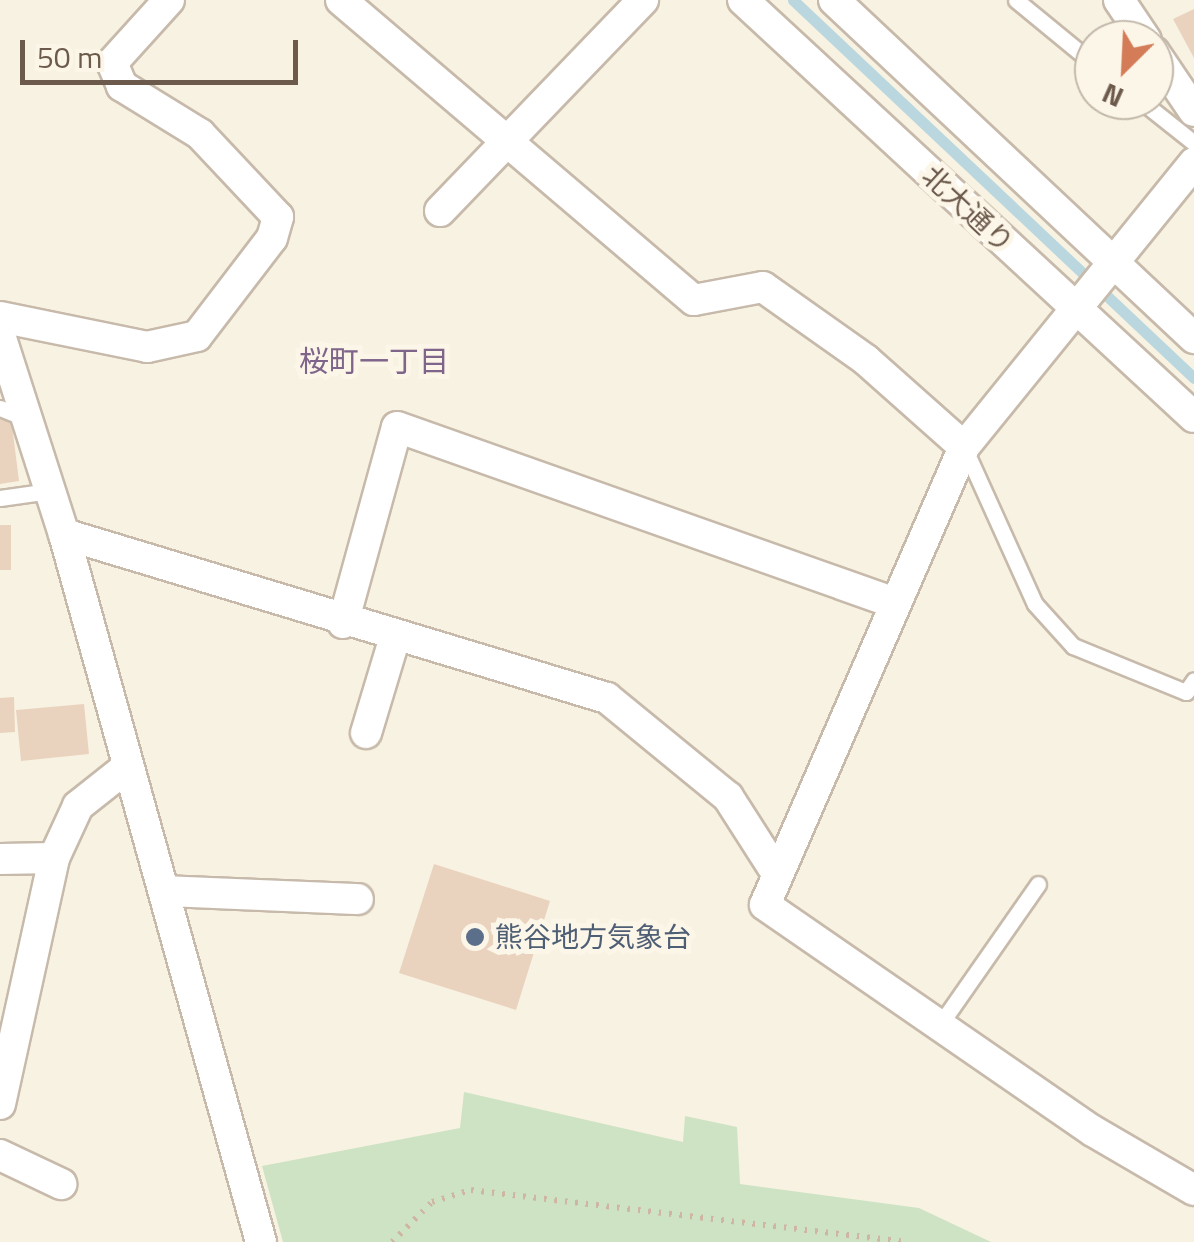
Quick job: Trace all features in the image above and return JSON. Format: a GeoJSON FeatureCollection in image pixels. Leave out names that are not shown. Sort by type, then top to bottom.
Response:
{"type":"FeatureCollection","features":[{"type":"Feature","properties":{"kind":"street"},"geometry":{"type":"LineString","coordinates":[[0,317],[147,348],[197,336],[272,238],[278,217],[200,134],[122,86],[112,63],[169,0]]}},
{"type":"Feature","properties":{"kind":"street"},"geometry":{"type":"LineString","coordinates":[[342,0],[505,146],[694,300],[764,286],[866,360],[964,447]]}},
{"type":"Feature","properties":{"kind":"street"},"geometry":{"type":"LineString","coordinates":[[440,210],[643,0]]}},
{"type":"Feature","properties":{"kind":"street","name":"北大通り"},"geometry":{"type":"LineString","coordinates":[[743,0],[1080,307],[1194,417]]}},
{"type":"Feature","properties":{"kind":"street"},"geometry":{"type":"LineString","coordinates":[[834,0],[1110,270],[1194,338]]}},
{"type":"Feature","properties":{"kind":"street"},"geometry":{"type":"LineString","coordinates":[[1174,82],[1194,111]]}},
{"type":"Feature","properties":{"kind":"street"},"geometry":{"type":"LineString","coordinates":[[1194,163],[964,447],[892,602],[765,905],[939,1026],[1194,1190]]}},
{"type":"Feature","properties":{"kind":"street"},"geometry":{"type":"LineString","coordinates":[[0,336],[13,413],[50,491],[64,534],[126,768],[165,891],[262,1242]]}},
{"type":"Feature","properties":{"kind":"street"},"geometry":{"type":"LineString","coordinates":[[343,623],[396,427],[892,602]]}},
{"type":"Feature","properties":{"kind":"street"},"geometry":{"type":"LineString","coordinates":[[64,534],[343,623],[608,698],[728,797],[776,872]]}},
{"type":"Feature","properties":{"kind":"street"},"geometry":{"type":"LineString","coordinates":[[366,733],[395,637]]}},
{"type":"Feature","properties":{"kind":"street"},"geometry":{"type":"LineString","coordinates":[[0,1104],[54,858],[78,806],[126,768]]}},
{"type":"Feature","properties":{"kind":"street"},"geometry":{"type":"LineString","coordinates":[[0,859],[54,858]]}},
{"type":"Feature","properties":{"kind":"street"},"geometry":{"type":"LineString","coordinates":[[165,891],[358,899]]}},
{"type":"Feature","properties":{"kind":"street"},"geometry":{"type":"LineString","coordinates":[[0,1155],[60,1184]]}},
{"type":"Feature","properties":{"kind":"lane"},"geometry":{"type":"LineString","coordinates":[[1016,0],[1074,48]]}},
{"type":"Feature","properties":{"kind":"lane"},"geometry":{"type":"LineString","coordinates":[[1165,120],[1194,143]]}},
{"type":"Feature","properties":{"kind":"lane"},"geometry":{"type":"LineString","coordinates":[[964,447],[1035,604],[1073,646],[1186,692],[1194,680]]}},
{"type":"Feature","properties":{"kind":"lane"},"geometry":{"type":"LineString","coordinates":[[0,498],[50,491]]}},
{"type":"Feature","properties":{"kind":"lane"},"geometry":{"type":"LineString","coordinates":[[939,1026],[1038,884]]}},
{"type":"Feature","properties":{"kind":"path"},"geometry":{"type":"LineString","coordinates":[[392,1242],[432,1202],[470,1190],[905,1242]]}},
{"type":"Feature","properties":{"kind":"green space"},"geometry":{"type":"Polygon","coordinates":[[[464,1092],[683,1142],[685,1116],[737,1127],[740,1184],[919,1208],[991,1242],[283,1242],[262,1166],[460,1128],[464,1092]]]}},
{"type":"Feature","properties":{"kind":"building"},"geometry":{"type":"Polygon","coordinates":[[[1194,9],[1194,58],[1174,20],[1194,9]]]}},
{"type":"Feature","properties":{"kind":"building"},"geometry":{"type":"Polygon","coordinates":[[[11,417],[19,481],[0,484],[0,418],[11,417]]]}},
{"type":"Feature","properties":{"kind":"building"},"geometry":{"type":"Polygon","coordinates":[[[0,525],[11,525],[11,570],[0,570],[0,525]]]}},
{"type":"Feature","properties":{"kind":"building"},"geometry":{"type":"Polygon","coordinates":[[[14,697],[15,732],[0,733],[0,698],[14,697]]]}},
{"type":"Feature","properties":{"kind":"building"},"geometry":{"type":"Polygon","coordinates":[[[84,704],[89,754],[21,761],[16,710],[84,704]]]}},
{"type":"Feature","properties":{"kind":"building","name":"熊谷地方気象台"},"geometry":{"type":"Polygon","coordinates":[[[434,864],[550,901],[516,1010],[399,973],[434,864]]]}},
{"type":"Feature","properties":{"kind":"waterway"},"geometry":{"type":"LineString","coordinates":[[793,0],[1194,378]]}},
{"type":"Feature","properties":{"kind":"place","name":"熊谷地方気象台"},"geometry":{"type":"Point","coordinates":[475,937]}},
{"type":"Feature","properties":{"kind":"district","name":"桜町一丁目"},"geometry":{"type":"Point","coordinates":[374,361]}}]}
